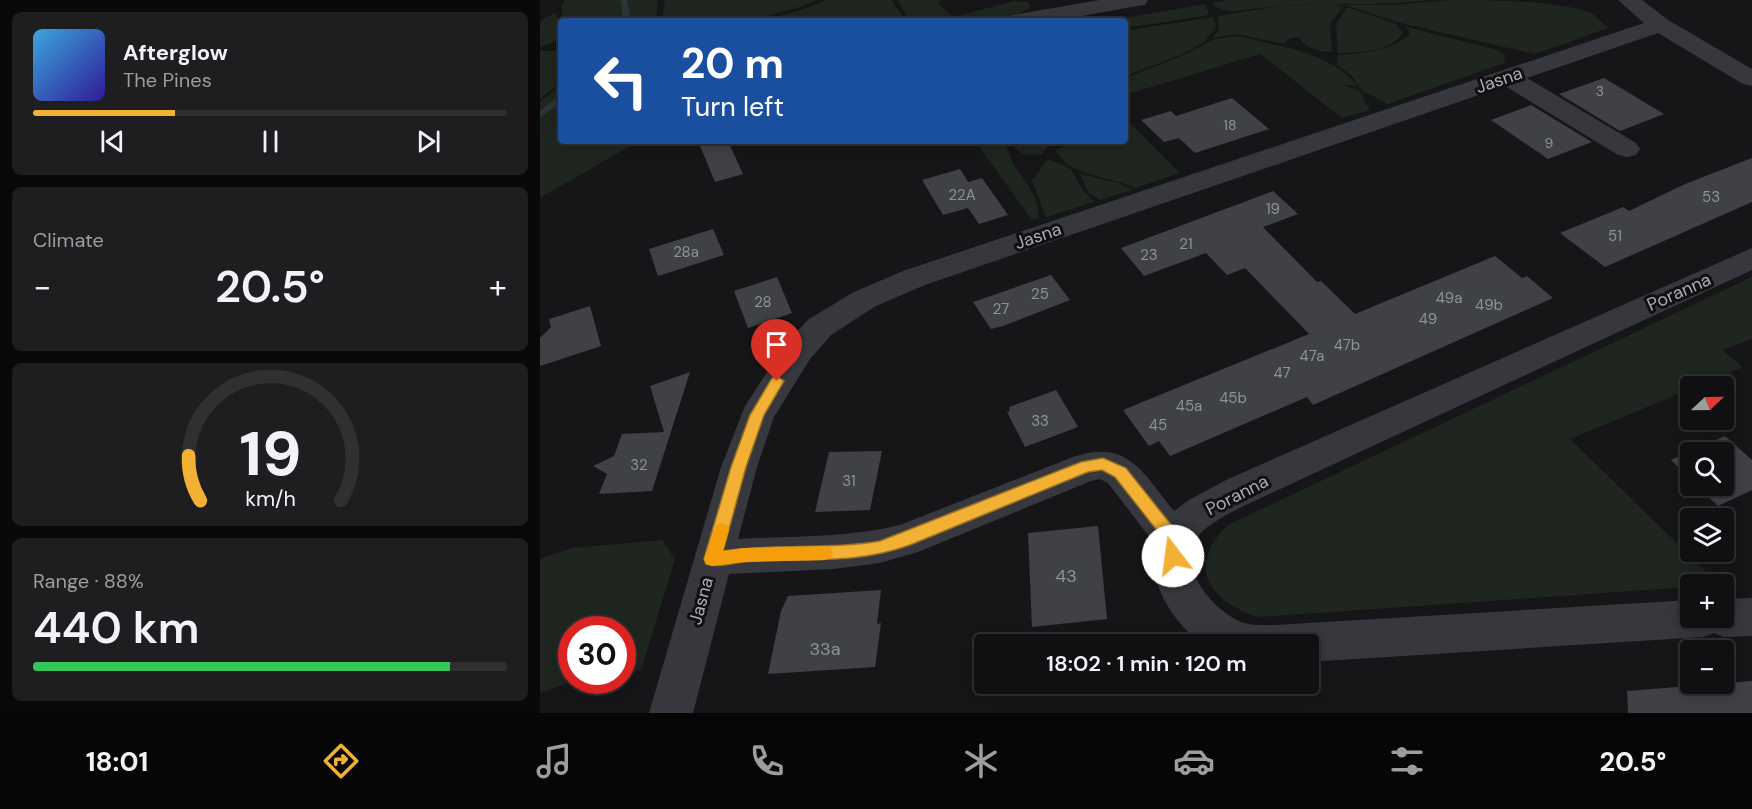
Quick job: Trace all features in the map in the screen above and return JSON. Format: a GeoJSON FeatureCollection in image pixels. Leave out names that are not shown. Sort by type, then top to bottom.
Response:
{"type":"FeatureCollection","features":[{"type":"Feature","properties":{"kind":"street"},"geometry":{"type":"LineString","coordinates":[[1024,18],[1045,8],[1137,0]]}},
{"type":"Feature","properties":{"kind":"street"},"geometry":{"type":"LineString","coordinates":[[1629,0],[1660,25],[1752,79]]}},
{"type":"Feature","properties":{"kind":"street","name":"Jasna"},"geometry":{"type":"LineString","coordinates":[[671,713],[712,559],[757,415],[798,351],[820,327],[865,299],[914,278],[1660,25]]}},
{"type":"Feature","properties":{"kind":"street"},"geometry":{"type":"LineString","coordinates":[[1508,76],[1628,149]]}},
{"type":"Feature","properties":{"kind":"street","name":"Poranna"},"geometry":{"type":"LineString","coordinates":[[1174,540],[1185,525],[1199,514],[1239,491],[1752,258]]}},
{"type":"Feature","properties":{"kind":"street"},"geometry":{"type":"LineString","coordinates":[[712,559],[744,555],[857,552],[880,548],[1086,467],[1103,464],[1121,473],[1174,540],[1173,556],[1177,580],[1191,606],[1210,626],[1227,637],[1254,644],[1275,645],[1680,619]]}},
{"type":"Feature","properties":{"kind":"street"},"geometry":{"type":"LineString","coordinates":[[1734,618],[1752,617]]}},
{"type":"Feature","properties":{"kind":"shaded area"},"geometry":{"type":"Polygon","coordinates":[[[565,0],[658,0],[656,18],[563,18],[561,7],[565,0]]]}},
{"type":"Feature","properties":{"kind":"shaded area"},"geometry":{"type":"Polygon","coordinates":[[[665,0],[817,0],[797,8],[758,18],[662,18],[665,0]]]}},
{"type":"Feature","properties":{"kind":"shaded area"},"geometry":{"type":"Polygon","coordinates":[[[827,0],[891,0],[904,18],[770,18],[802,10],[827,0]]]}},
{"type":"Feature","properties":{"kind":"shaded area"},"geometry":{"type":"Polygon","coordinates":[[[897,0],[942,0],[937,2],[953,17],[1015,1],[1028,2],[1031,6],[1002,18],[908,18],[897,0]]]}},
{"type":"Feature","properties":{"kind":"shaded area"},"geometry":{"type":"Polygon","coordinates":[[[1227,0],[1429,0],[1384,4],[1272,6],[1235,11],[1219,9],[1211,3],[1227,0]]]}},
{"type":"Feature","properties":{"kind":"shaded area"},"geometry":{"type":"Polygon","coordinates":[[[1450,0],[1525,2],[1565,6],[1594,15],[1608,28],[1535,54],[1401,23],[1345,5],[1396,5],[1450,0]]]}},
{"type":"Feature","properties":{"kind":"shaded area"},"geometry":{"type":"Polygon","coordinates":[[[1206,4],[1209,15],[1128,28],[1128,18],[1124,18],[1206,4]]]}},
{"type":"Feature","properties":{"kind":"shaded area"},"geometry":{"type":"Polygon","coordinates":[[[1335,4],[1342,7],[1330,24],[1332,52],[1313,49],[1305,45],[1298,37],[1288,39],[1284,44],[1236,34],[1212,38],[1219,29],[1218,16],[1280,6],[1335,4]]]}},
{"type":"Feature","properties":{"kind":"shaded area"},"geometry":{"type":"Polygon","coordinates":[[[1347,7],[1396,24],[1403,33],[1397,40],[1382,48],[1365,52],[1338,53],[1336,24],[1347,7]]]}},
{"type":"Feature","properties":{"kind":"shaded area"},"geometry":{"type":"Polygon","coordinates":[[[555,12],[558,19],[558,41],[540,47],[540,22],[555,12]]]}},
{"type":"Feature","properties":{"kind":"shaded area"},"geometry":{"type":"Polygon","coordinates":[[[1213,17],[1216,27],[1206,40],[1196,47],[1128,75],[1128,31],[1213,17]]]}},
{"type":"Feature","properties":{"kind":"shaded area"},"geometry":{"type":"Polygon","coordinates":[[[1403,26],[1497,50],[1505,55],[1504,63],[1388,104],[1363,91],[1350,74],[1337,65],[1338,55],[1375,51],[1393,45],[1409,35],[1409,30],[1403,26]]]}},
{"type":"Feature","properties":{"kind":"shaded area"},"geometry":{"type":"Polygon","coordinates":[[[1238,36],[1287,47],[1318,58],[1346,74],[1358,86],[1341,84],[1359,91],[1370,110],[1342,118],[1260,54],[1128,94],[1128,77],[1184,55],[1215,39],[1238,36]]]}},
{"type":"Feature","properties":{"kind":"shaded area"},"geometry":{"type":"Polygon","coordinates":[[[540,51],[558,51],[558,84],[540,99],[540,51]]]}},
{"type":"Feature","properties":{"kind":"shaded area"},"geometry":{"type":"Polygon","coordinates":[[[558,87],[558,144],[634,144],[540,198],[540,102],[558,87]]]}},
{"type":"Feature","properties":{"kind":"shaded area"},"geometry":{"type":"Polygon","coordinates":[[[1128,121],[1180,173],[1135,188],[1069,165],[1056,150],[1071,146],[1070,144],[1128,144],[1128,121]]]}},
{"type":"Feature","properties":{"kind":"shaded area"},"geometry":{"type":"Polygon","coordinates":[[[977,144],[1005,144],[1013,163],[1037,203],[1038,218],[1032,220],[977,144]]]}},
{"type":"Feature","properties":{"kind":"shaded area"},"geometry":{"type":"Polygon","coordinates":[[[1013,144],[1049,144],[1042,154],[1023,154],[1013,144]]]}},
{"type":"Feature","properties":{"kind":"shaded area"},"geometry":{"type":"Polygon","coordinates":[[[1048,159],[1071,169],[1083,191],[1094,202],[1046,217],[1032,181],[1048,159]]]}},
{"type":"Feature","properties":{"kind":"shaded area"},"geometry":{"type":"Polygon","coordinates":[[[1080,174],[1119,183],[1132,190],[1100,200],[1088,192],[1080,174]]]}},
{"type":"Feature","properties":{"kind":"shaded area"},"geometry":{"type":"Polygon","coordinates":[[[1752,277],[1752,339],[1722,350],[1743,367],[1721,376],[1680,376],[1680,393],[1570,439],[1680,546],[1680,562],[1696,562],[1709,574],[1680,574],[1680,588],[1258,617],[1227,602],[1208,580],[1206,568],[1208,554],[1215,540],[1228,525],[1752,277]]]}},
{"type":"Feature","properties":{"kind":"shaded area"},"geometry":{"type":"Polygon","coordinates":[[[662,540],[675,559],[641,670],[636,671],[636,616],[558,616],[558,686],[540,693],[540,559],[572,548],[662,540]]]}},
{"type":"Feature","properties":{"kind":"building"},"geometry":{"type":"Polygon","coordinates":[[[1604,78],[1664,114],[1620,131],[1559,94],[1604,78]]]}},
{"type":"Feature","properties":{"kind":"building"},"geometry":{"type":"Polygon","coordinates":[[[1232,98],[1269,129],[1195,153],[1179,138],[1164,142],[1141,120],[1171,111],[1176,116],[1232,98]]]}},
{"type":"Feature","properties":{"kind":"building"},"geometry":{"type":"Polygon","coordinates":[[[1531,105],[1592,142],[1548,159],[1491,120],[1531,105]]]}},
{"type":"Feature","properties":{"kind":"building"},"geometry":{"type":"Polygon","coordinates":[[[699,144],[729,144],[743,174],[715,182],[699,144]]]}},
{"type":"Feature","properties":{"kind":"building"},"geometry":{"type":"Polygon","coordinates":[[[1752,158],[1752,202],[1605,267],[1560,233],[1623,207],[1629,211],[1685,184],[1752,158]]]}},
{"type":"Feature","properties":{"kind":"building"},"geometry":{"type":"Polygon","coordinates":[[[960,169],[968,182],[982,178],[1008,215],[979,224],[968,208],[943,215],[922,180],[960,169]]]}},
{"type":"Feature","properties":{"kind":"building"},"geometry":{"type":"Polygon","coordinates":[[[1273,191],[1298,214],[1263,227],[1317,282],[1321,281],[1355,314],[1495,256],[1522,278],[1527,276],[1553,298],[1313,405],[1307,397],[1170,456],[1159,441],[1149,446],[1123,410],[1309,334],[1245,268],[1227,275],[1206,253],[1144,276],[1121,248],[1273,191]]]}},
{"type":"Feature","properties":{"kind":"building"},"geometry":{"type":"Polygon","coordinates":[[[713,229],[724,255],[658,276],[649,249],[713,229]]]}},
{"type":"Feature","properties":{"kind":"building"},"geometry":{"type":"Polygon","coordinates":[[[1051,275],[1070,300],[1003,326],[991,329],[973,302],[1051,275]]]}},
{"type":"Feature","properties":{"kind":"building"},"geometry":{"type":"Polygon","coordinates":[[[777,277],[792,313],[748,328],[734,291],[777,277]]]}},
{"type":"Feature","properties":{"kind":"building"},"geometry":{"type":"Polygon","coordinates":[[[590,306],[601,346],[540,366],[540,338],[551,327],[549,319],[590,306]]]}},
{"type":"Feature","properties":{"kind":"building"},"geometry":{"type":"Polygon","coordinates":[[[690,372],[652,491],[599,494],[607,474],[593,466],[614,456],[622,434],[664,432],[650,386],[690,372]]]}},
{"type":"Feature","properties":{"kind":"building"},"geometry":{"type":"Polygon","coordinates":[[[1056,390],[1078,427],[1025,447],[1007,412],[1010,411],[1009,407],[1056,390]]]}},
{"type":"Feature","properties":{"kind":"building"},"geometry":{"type":"Polygon","coordinates":[[[1725,436],[1732,442],[1712,442],[1725,436]]]}},
{"type":"Feature","properties":{"kind":"building"},"geometry":{"type":"Polygon","coordinates":[[[1734,444],[1752,460],[1752,490],[1718,506],[1708,496],[1734,496],[1734,444]]]}},
{"type":"Feature","properties":{"kind":"building"},"geometry":{"type":"Polygon","coordinates":[[[882,451],[870,510],[815,512],[829,452],[882,451]]]}},
{"type":"Feature","properties":{"kind":"building"},"geometry":{"type":"Polygon","coordinates":[[[1680,456],[1680,469],[1671,460],[1680,456]]]}},
{"type":"Feature","properties":{"kind":"building"},"geometry":{"type":"Polygon","coordinates":[[[1098,526],[1107,619],[1032,627],[1028,533],[1098,526]]]}},
{"type":"Feature","properties":{"kind":"building"},"geometry":{"type":"Polygon","coordinates":[[[881,590],[877,624],[881,623],[875,667],[768,674],[781,611],[788,596],[881,590]]]}},
{"type":"Feature","properties":{"kind":"building"},"geometry":{"type":"Polygon","coordinates":[[[1752,681],[1752,713],[1628,713],[1627,691],[1680,687],[1680,694],[1734,694],[1734,682],[1752,681]]]}},
{"type":"Feature","properties":{"kind":"waterway"},"geometry":{"type":"LineString","coordinates":[[624,0],[627,18]]}},
{"type":"Feature","properties":{"kind":"waterway"},"geometry":{"type":"LineString","coordinates":[[540,115],[558,101]]}},
{"type":"Feature","properties":{"kind":"slow traffic"},"geometry":{"type":"LineString","coordinates":[[721,530],[712,559],[744,555],[825,553]]}},
{"type":"Feature","properties":{"kind":"route"},"geometry":{"type":"LineString","coordinates":[[777,381],[757,415],[712,559],[744,555],[857,552],[880,548],[1086,467],[1103,464],[1121,473],[1174,540],[1173,556]]}}]}
